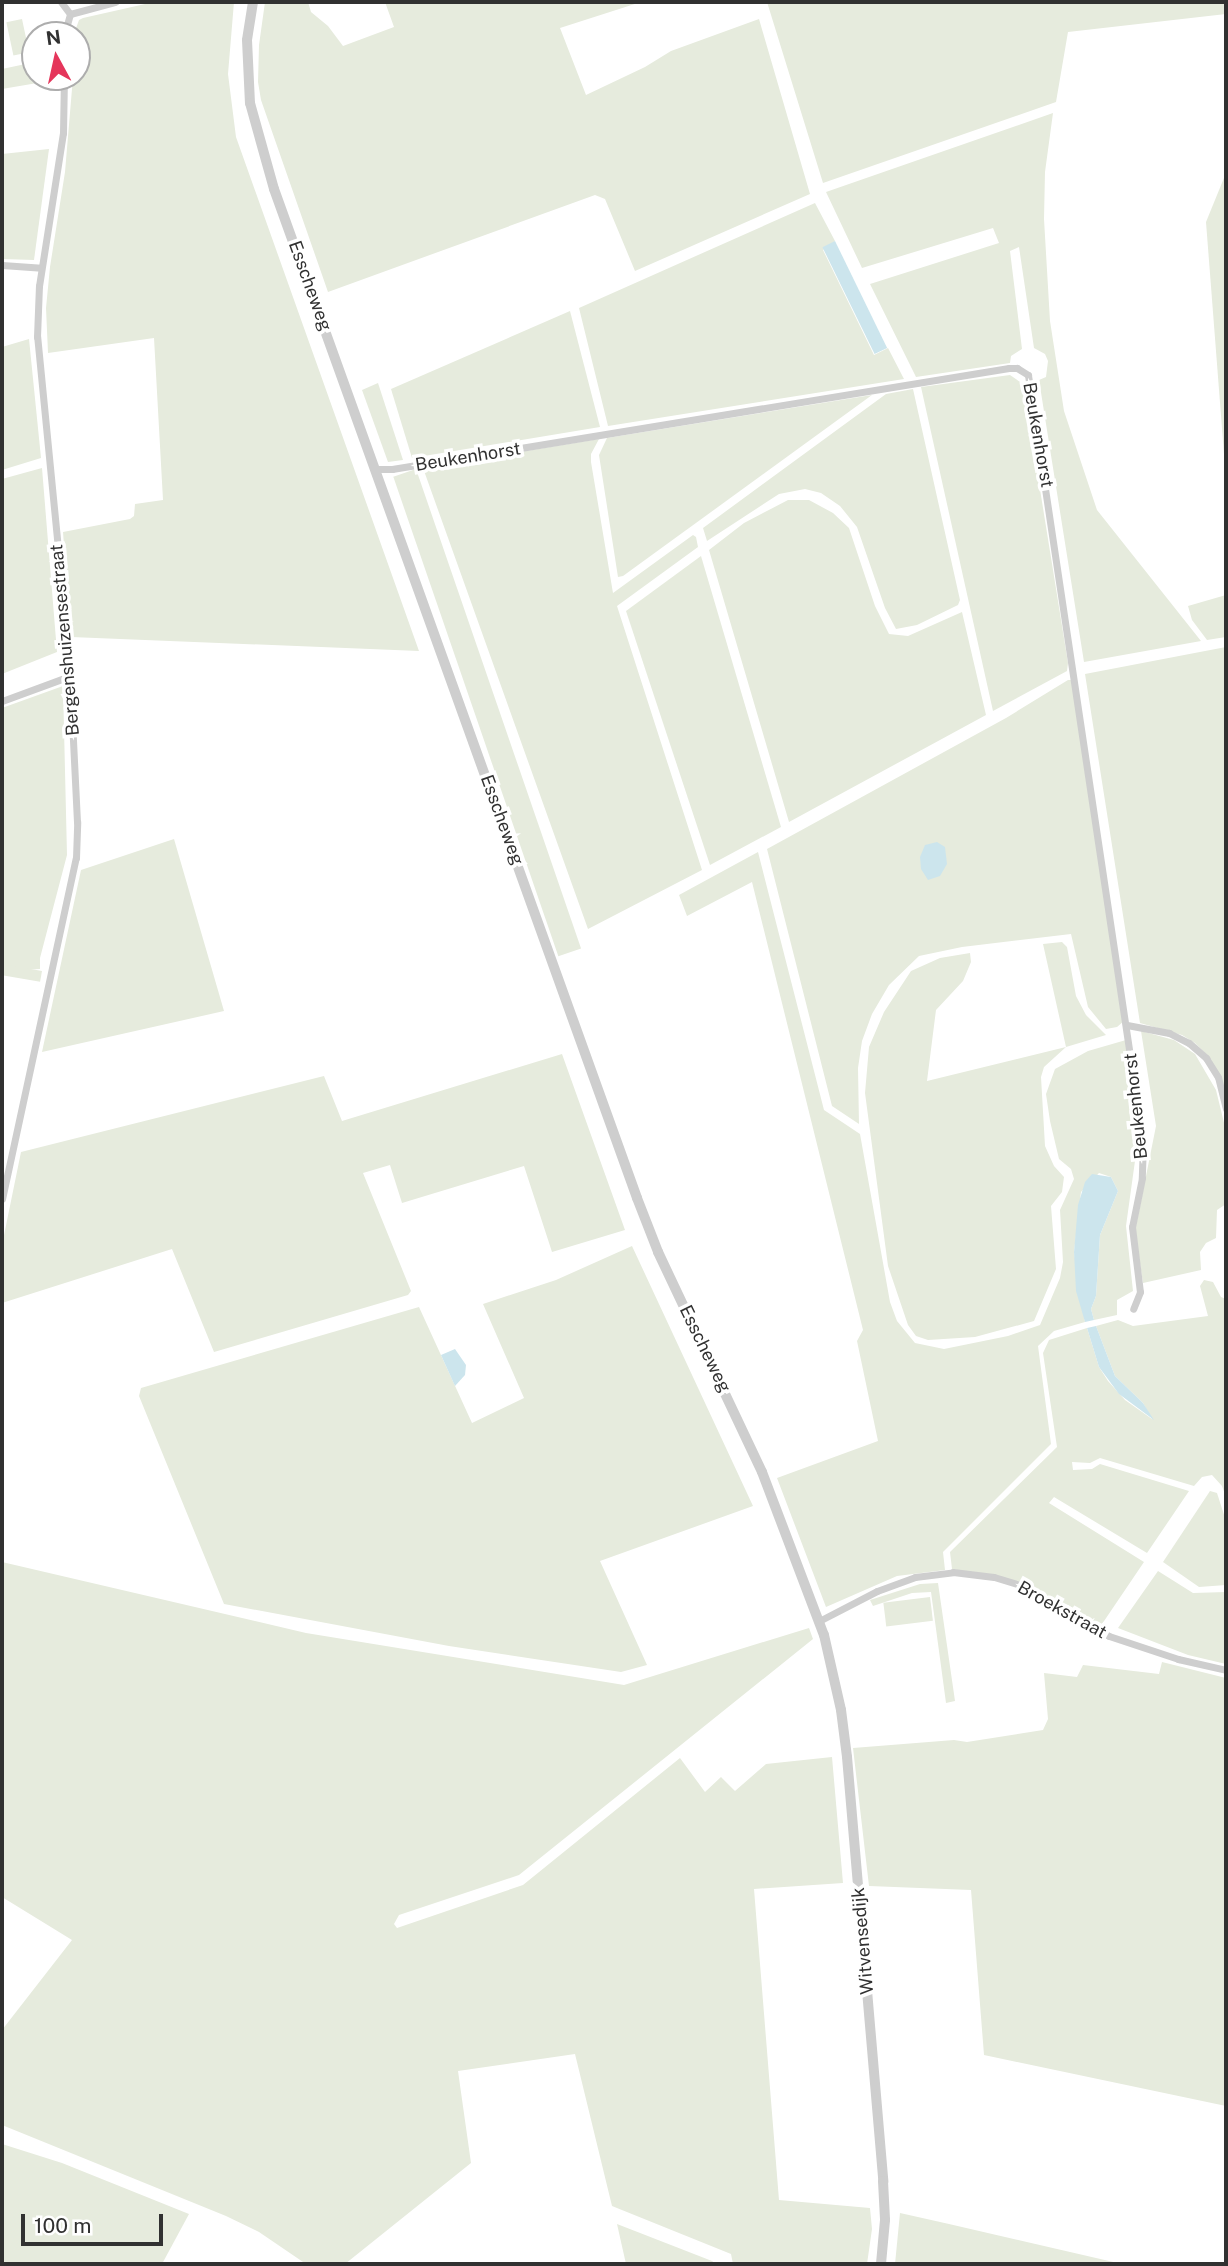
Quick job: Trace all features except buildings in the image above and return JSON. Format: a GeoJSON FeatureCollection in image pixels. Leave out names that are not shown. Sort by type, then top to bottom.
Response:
{"type":"FeatureCollection","features":[{"type":"Feature","properties":{"kind":"street"},"geometry":{"type":"LineString","coordinates":[[61,2],[70,14]]}},
{"type":"Feature","properties":{"kind":"street"},"geometry":{"type":"LineString","coordinates":[[70,14],[115,2]]}},
{"type":"Feature","properties":{"kind":"street","name":"Esscheweg"},"geometry":{"type":"LineString","coordinates":[[253,2],[247,65],[250,103],[259,144],[646,1221],[762,1472],[819,1621]]}},
{"type":"Feature","properties":{"kind":"street"},"geometry":{"type":"LineString","coordinates":[[68,21],[70,14]]}},
{"type":"Feature","properties":{"kind":"street","name":"Bergenshuizensestraat"},"geometry":{"type":"LineString","coordinates":[[2,1199],[76,859],[78,822],[70,676],[37,337],[41,268],[58,174],[63,91]]}},
{"type":"Feature","properties":{"kind":"street"},"geometry":{"type":"LineString","coordinates":[[2,265],[41,268]]}},
{"type":"Feature","properties":{"kind":"street","name":"Beukenhorst"},"geometry":{"type":"LineString","coordinates":[[376,469],[405,467],[1009,368],[1023,370],[1028,375],[1033,392],[1127,1025],[1144,1157],[1132,1227],[1140,1292],[1133,1309]]}},
{"type":"Feature","properties":{"kind":"street"},"geometry":{"type":"LineString","coordinates":[[2,701],[70,676]]}},
{"type":"Feature","properties":{"kind":"street","name":"Beukenhorst"},"geometry":{"type":"LineString","coordinates":[[1127,1025],[1169,1032],[1198,1050],[1217,1077],[1226,1109]]}},
{"type":"Feature","properties":{"kind":"street","name":"Broekstraat"},"geometry":{"type":"LineString","coordinates":[[819,1621],[889,1586],[915,1577],[953,1572],[994,1577],[1023,1586],[1108,1636],[1178,1659],[1226,1670]]}},
{"type":"Feature","properties":{"kind":"street","name":"Witvensedijk"},"geometry":{"type":"LineString","coordinates":[[819,1621],[832,1666],[846,1747],[883,2181],[885,2220],[881,2264]]}},
{"type":"Feature","properties":{"kind":"shaded area"},"geometry":{"type":"Polygon","coordinates":[[[154,2],[234,2],[228,74],[236,137],[419,651],[71,637],[63,532],[130,519],[134,516],[135,504],[163,500],[154,338],[48,353],[46,308],[65,172],[72,91],[91,91],[91,21],[79,21],[154,2]]]}},
{"type":"Feature","properties":{"kind":"shaded area"},"geometry":{"type":"Polygon","coordinates":[[[265,2],[308,2],[311,12],[328,26],[343,46],[394,27],[385,2],[641,2],[560,28],[586,95],[645,67],[671,51],[759,19],[810,194],[635,271],[605,199],[595,195],[328,292],[261,100],[258,82],[259,45],[265,2]]]}},
{"type":"Feature","properties":{"kind":"shaded area"},"geometry":{"type":"Polygon","coordinates":[[[767,2],[1226,2],[1226,14],[1068,32],[1056,102],[823,183],[767,2]]]}},
{"type":"Feature","properties":{"kind":"shaded area"},"geometry":{"type":"Polygon","coordinates":[[[22,19],[21,54],[13,56],[6,22],[22,19]]]}},
{"type":"Feature","properties":{"kind":"shaded area"},"geometry":{"type":"Polygon","coordinates":[[[21,65],[21,86],[2,89],[2,69],[21,65]]]}},
{"type":"Feature","properties":{"kind":"shaded area"},"geometry":{"type":"Polygon","coordinates":[[[1053,113],[1045,172],[1044,219],[1050,321],[1064,411],[1097,510],[1201,641],[1084,662],[1039,380],[1046,377],[1048,361],[1045,354],[1034,348],[1019,247],[1010,251],[1022,349],[1011,356],[1010,363],[916,377],[870,284],[999,243],[993,228],[862,268],[826,192],[1053,113]]]}},
{"type":"Feature","properties":{"kind":"shaded area"},"geometry":{"type":"Polygon","coordinates":[[[49,149],[34,260],[2,259],[2,154],[49,149]]]}},
{"type":"Feature","properties":{"kind":"shaded area"},"geometry":{"type":"Polygon","coordinates":[[[1226,173],[1226,480],[1206,222],[1226,173]]]}},
{"type":"Feature","properties":{"kind":"shaded area"},"geometry":{"type":"Polygon","coordinates":[[[815,203],[835,241],[823,250],[874,355],[888,348],[904,379],[608,426],[579,308],[815,203]]]}},
{"type":"Feature","properties":{"kind":"shaded area"},"geometry":{"type":"Polygon","coordinates":[[[570,311],[600,427],[412,458],[391,389],[570,311]]]}},
{"type":"Feature","properties":{"kind":"shaded area"},"geometry":{"type":"Polygon","coordinates":[[[29,339],[41,458],[2,470],[2,347],[29,339]]]}},
{"type":"Feature","properties":{"kind":"shaded area"},"geometry":{"type":"Polygon","coordinates":[[[1010,375],[1023,384],[1068,663],[1067,671],[993,711],[921,387],[1010,375]]]}},
{"type":"Feature","properties":{"kind":"shaded area"},"geometry":{"type":"Polygon","coordinates":[[[378,383],[403,460],[388,462],[362,390],[378,383]]]}},
{"type":"Feature","properties":{"kind":"shaded area"},"geometry":{"type":"Polygon","coordinates":[[[913,389],[960,600],[958,605],[917,625],[896,629],[885,608],[857,527],[840,506],[821,493],[805,489],[779,494],[707,541],[703,528],[886,394],[913,389]]]}},
{"type":"Feature","properties":{"kind":"shaded area"},"geometry":{"type":"Polygon","coordinates":[[[872,395],[618,577],[599,455],[607,438],[872,395]]]}},
{"type":"Feature","properties":{"kind":"shaded area"},"geometry":{"type":"Polygon","coordinates":[[[599,439],[591,454],[591,462],[613,593],[693,535],[696,537],[698,547],[617,606],[702,870],[588,929],[423,468],[599,439]]]}},
{"type":"Feature","properties":{"kind":"shaded area"},"geometry":{"type":"Polygon","coordinates":[[[42,468],[57,652],[2,674],[2,479],[42,468]]]}},
{"type":"Feature","properties":{"kind":"shaded area"},"geometry":{"type":"Polygon","coordinates":[[[416,469],[581,948],[558,956],[393,477],[416,469]]]}},
{"type":"Feature","properties":{"kind":"shaded area"},"geometry":{"type":"Polygon","coordinates":[[[788,500],[809,500],[833,513],[849,528],[875,606],[889,634],[908,636],[962,612],[986,715],[789,822],[709,550],[744,523],[788,500]]]}},
{"type":"Feature","properties":{"kind":"shaded area"},"geometry":{"type":"Polygon","coordinates":[[[701,556],[781,827],[710,865],[626,611],[701,556]]]}},
{"type":"Feature","properties":{"kind":"shaded area"},"geometry":{"type":"Polygon","coordinates":[[[1226,595],[1226,637],[1207,640],[1192,620],[1188,606],[1226,595]]]}},
{"type":"Feature","properties":{"kind":"shaded area"},"geometry":{"type":"Polygon","coordinates":[[[1226,647],[1226,1096],[1205,1053],[1195,1043],[1182,1035],[1140,1023],[1085,674],[1226,647]]]}},
{"type":"Feature","properties":{"kind":"shaded area"},"geometry":{"type":"Polygon","coordinates":[[[1068,680],[1073,680],[1124,1021],[1117,1027],[1106,1029],[1088,1007],[1071,934],[962,947],[919,956],[889,985],[872,1014],[862,1041],[858,1068],[859,1124],[832,1106],[767,849],[1006,718],[1068,680]]]}},
{"type":"Feature","properties":{"kind":"shaded area"},"geometry":{"type":"Polygon","coordinates":[[[63,686],[67,855],[40,958],[40,969],[2,971],[2,708],[63,686]]]}},
{"type":"Feature","properties":{"kind":"shaded area"},"geometry":{"type":"Polygon","coordinates":[[[174,839],[224,1011],[42,1052],[81,870],[174,839]]]}},
{"type":"Feature","properties":{"kind":"shaded area"},"geometry":{"type":"Polygon","coordinates":[[[758,852],[824,1110],[860,1134],[890,1302],[897,1321],[915,1343],[944,1349],[1008,1336],[1040,1325],[1060,1278],[1063,1262],[1060,1210],[1074,1179],[1071,1169],[1059,1159],[1050,1121],[1046,1094],[1055,1069],[1088,1051],[1126,1040],[1139,1132],[1126,1226],[1133,1291],[1117,1300],[1117,1315],[1094,1320],[1091,1309],[1096,1296],[1100,1235],[1118,1191],[1111,1177],[1099,1173],[1081,1192],[1074,1252],[1085,1322],[1054,1331],[1038,1346],[1051,1444],[943,1552],[945,1570],[897,1576],[826,1607],[777,1478],[878,1441],[857,1341],[863,1330],[752,882],[687,916],[679,895],[758,852]]]}},
{"type":"Feature","properties":{"kind":"shaded area"},"geometry":{"type":"Polygon","coordinates":[[[1062,942],[1067,947],[1076,996],[1086,1015],[1106,1035],[1066,1047],[1043,944],[1062,942]]]}},
{"type":"Feature","properties":{"kind":"shaded area"},"geometry":{"type":"Polygon","coordinates":[[[970,953],[971,962],[963,981],[936,1010],[927,1081],[1066,1047],[1044,1067],[1041,1077],[1045,1146],[1054,1166],[1064,1177],[1062,1192],[1051,1206],[1056,1269],[1034,1321],[975,1337],[928,1340],[916,1336],[908,1325],[888,1266],[865,1093],[869,1047],[884,1012],[911,971],[940,958],[970,953]]]}},
{"type":"Feature","properties":{"kind":"shaded area"},"geometry":{"type":"Polygon","coordinates":[[[3,964],[42,971],[40,982],[2,975],[3,964]]]}},
{"type":"Feature","properties":{"kind":"shaded area"},"geometry":{"type":"Polygon","coordinates":[[[1141,1031],[1174,1040],[1195,1054],[1216,1090],[1226,1131],[1226,1204],[1217,1210],[1216,1238],[1206,1243],[1200,1252],[1201,1270],[1143,1283],[1135,1231],[1156,1126],[1141,1031]]]}},
{"type":"Feature","properties":{"kind":"shaded area"},"geometry":{"type":"Polygon","coordinates":[[[562,1054],[625,1230],[552,1252],[524,1166],[402,1203],[390,1165],[363,1173],[411,1291],[408,1295],[214,1352],[172,1249],[2,1303],[2,1245],[21,1152],[324,1076],[342,1121],[562,1054]]]}},
{"type":"Feature","properties":{"kind":"shaded area"},"geometry":{"type":"Polygon","coordinates":[[[632,1246],[753,1506],[600,1561],[647,1665],[621,1672],[449,1646],[224,1604],[139,1396],[141,1388],[419,1307],[472,1423],[524,1398],[483,1304],[556,1280],[632,1246]]]}},
{"type":"Feature","properties":{"kind":"shaded area"},"geometry":{"type":"Polygon","coordinates":[[[1204,1280],[1213,1282],[1221,1297],[1226,1299],[1226,1497],[1222,1486],[1212,1475],[1202,1477],[1194,1486],[1100,1458],[1090,1463],[1072,1462],[1073,1470],[1092,1469],[1100,1464],[1189,1491],[1147,1553],[1054,1497],[1049,1503],[1144,1562],[1100,1627],[1020,1582],[952,1569],[950,1552],[1057,1447],[1043,1353],[1049,1340],[1087,1328],[1099,1367],[1108,1381],[1125,1400],[1152,1419],[1143,1403],[1115,1376],[1096,1326],[1118,1320],[1133,1326],[1208,1316],[1200,1286],[1204,1280]]]}},
{"type":"Feature","properties":{"kind":"shaded area"},"geometry":{"type":"Polygon","coordinates":[[[1210,1491],[1217,1493],[1226,1521],[1226,1585],[1199,1587],[1163,1562],[1210,1491]]]}},
{"type":"Feature","properties":{"kind":"shaded area"},"geometry":{"type":"Polygon","coordinates":[[[2,1562],[306,1633],[624,1685],[809,1628],[813,1639],[519,1875],[399,1915],[394,1924],[397,1928],[523,1885],[680,1758],[705,1792],[721,1777],[735,1791],[766,1764],[832,1757],[843,1883],[754,1889],[779,2200],[870,2208],[872,2229],[867,2264],[733,2264],[731,2254],[612,2206],[575,2054],[458,2071],[471,2163],[345,2264],[306,2264],[259,2232],[226,2216],[2,2125],[2,2030],[72,1940],[2,1897],[2,1562]]]}},
{"type":"Feature","properties":{"kind":"shaded area"},"geometry":{"type":"Polygon","coordinates":[[[1158,1571],[1193,1593],[1226,1592],[1226,1664],[1188,1655],[1118,1628],[1158,1571]]]}},
{"type":"Feature","properties":{"kind":"shaded area"},"geometry":{"type":"Polygon","coordinates":[[[938,1583],[955,1701],[946,1703],[931,1592],[912,1593],[873,1606],[870,1600],[920,1584],[938,1583]]]}},
{"type":"Feature","properties":{"kind":"shaded area"},"geometry":{"type":"Polygon","coordinates":[[[930,1597],[933,1621],[886,1627],[883,1603],[930,1597]]]}},
{"type":"Feature","properties":{"kind":"shaded area"},"geometry":{"type":"Polygon","coordinates":[[[1162,1662],[1226,1678],[1226,2106],[984,2055],[971,1890],[869,1886],[853,1748],[954,1740],[967,1742],[1043,1730],[1048,1719],[1044,1673],[1077,1677],[1083,1665],[1159,1674],[1162,1662]]]}},
{"type":"Feature","properties":{"kind":"shaded area"},"geometry":{"type":"Polygon","coordinates":[[[2,2144],[62,2163],[189,2214],[162,2264],[2,2264],[2,2144]]]}},
{"type":"Feature","properties":{"kind":"shaded area"},"geometry":{"type":"Polygon","coordinates":[[[900,2213],[949,2224],[1122,2264],[895,2264],[900,2213]]]}},
{"type":"Feature","properties":{"kind":"shaded area"},"geometry":{"type":"Polygon","coordinates":[[[617,2224],[712,2261],[716,2264],[626,2264],[617,2224]]]}},
{"type":"Feature","properties":{"kind":"water"},"geometry":{"type":"Polygon","coordinates":[[[835,241],[887,348],[875,354],[822,247],[835,241]]]}},
{"type":"Feature","properties":{"kind":"water"},"geometry":{"type":"Polygon","coordinates":[[[937,842],[945,847],[947,864],[940,876],[928,880],[921,869],[920,857],[925,845],[937,842]]]}},
{"type":"Feature","properties":{"kind":"water"},"geometry":{"type":"Polygon","coordinates":[[[1092,1174],[1111,1177],[1118,1191],[1100,1235],[1096,1296],[1091,1309],[1094,1320],[1085,1322],[1076,1291],[1074,1252],[1078,1205],[1085,1182],[1092,1174]]]}},
{"type":"Feature","properties":{"kind":"water"},"geometry":{"type":"Polygon","coordinates":[[[1096,1326],[1115,1376],[1143,1403],[1154,1420],[1119,1394],[1099,1367],[1087,1328],[1096,1326]]]}},
{"type":"Feature","properties":{"kind":"water"},"geometry":{"type":"Polygon","coordinates":[[[455,1349],[466,1365],[465,1375],[455,1386],[441,1355],[455,1349]]]}}]}
